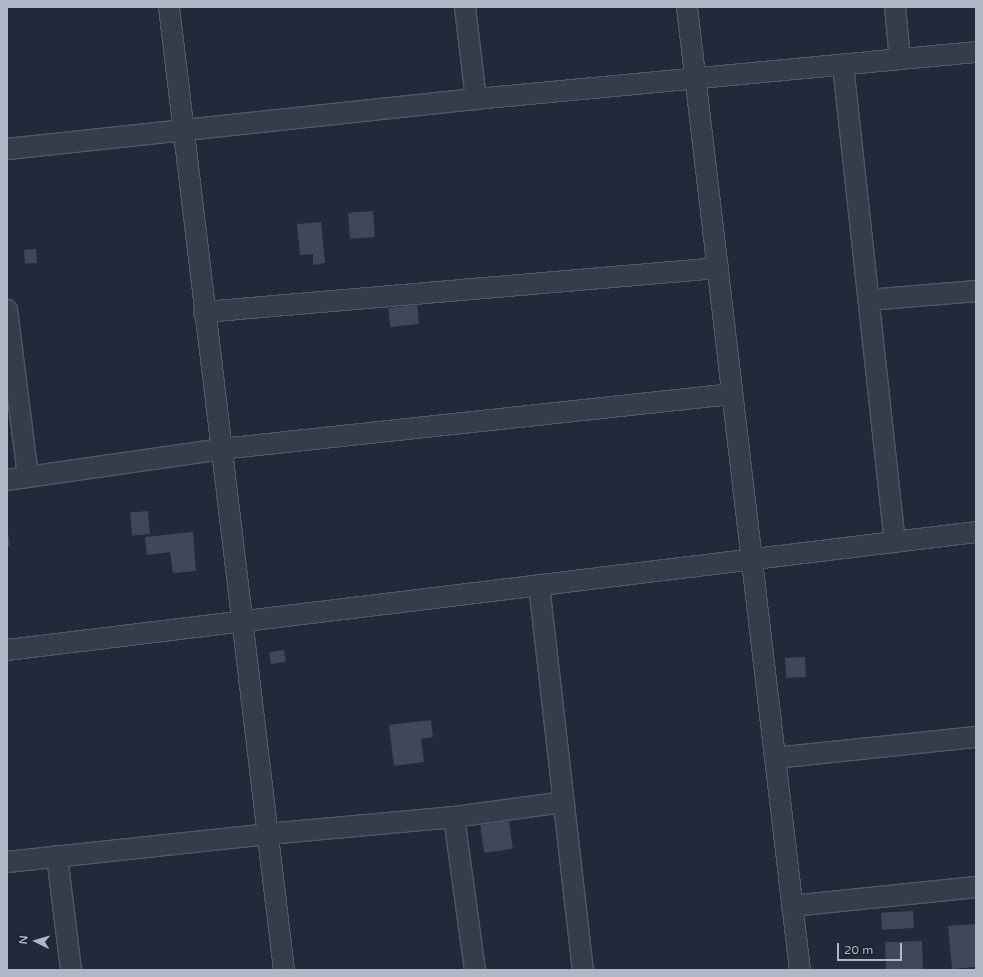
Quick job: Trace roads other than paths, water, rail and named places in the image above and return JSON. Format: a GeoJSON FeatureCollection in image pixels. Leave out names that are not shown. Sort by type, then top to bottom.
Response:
{"type":"FeatureCollection","features":[{"type":"Feature","properties":{"kind":"street"},"geometry":{"type":"LineString","coordinates":[[169,7],[182,130],[284,970]]}},
{"type":"Feature","properties":{"kind":"street"},"geometry":{"type":"LineString","coordinates":[[465,7],[476,99]]}},
{"type":"Feature","properties":{"kind":"street"},"geometry":{"type":"LineString","coordinates":[[687,7],[800,970]]}},
{"type":"Feature","properties":{"kind":"street"},"geometry":{"type":"LineString","coordinates":[[895,7],[900,59]]}},
{"type":"Feature","properties":{"kind":"street"},"geometry":{"type":"LineString","coordinates":[[7,149],[476,99],[976,52]]}},
{"type":"Feature","properties":{"kind":"street"},"geometry":{"type":"LineString","coordinates":[[844,65],[895,542]]}},
{"type":"Feature","properties":{"kind":"street"},"geometry":{"type":"LineString","coordinates":[[204,312],[718,268]]}},
{"type":"Feature","properties":{"kind":"street"},"geometry":{"type":"LineString","coordinates":[[869,300],[976,290]]}},
{"type":"Feature","properties":{"kind":"street"},"geometry":{"type":"LineString","coordinates":[[7,310],[28,477]]}},
{"type":"Feature","properties":{"kind":"street"},"geometry":{"type":"LineString","coordinates":[[7,480],[221,449],[732,394]]}},
{"type":"Feature","properties":{"kind":"street"},"geometry":{"type":"LineString","coordinates":[[7,650],[976,532]]}},
{"type":"Feature","properties":{"kind":"street"},"geometry":{"type":"LineString","coordinates":[[540,585],[583,970]]}},
{"type":"Feature","properties":{"kind":"street"},"geometry":{"type":"LineString","coordinates":[[775,758],[976,737]]}},
{"type":"Feature","properties":{"kind":"street"},"geometry":{"type":"LineString","coordinates":[[7,862],[268,834],[454,817],[564,802]]}},
{"type":"Feature","properties":{"kind":"street"},"geometry":{"type":"LineString","coordinates":[[454,817],[475,970]]}},
{"type":"Feature","properties":{"kind":"street"},"geometry":{"type":"LineString","coordinates":[[56,856],[71,970]]}},
{"type":"Feature","properties":{"kind":"street"},"geometry":{"type":"LineString","coordinates":[[792,906],[976,887]]}}]}
